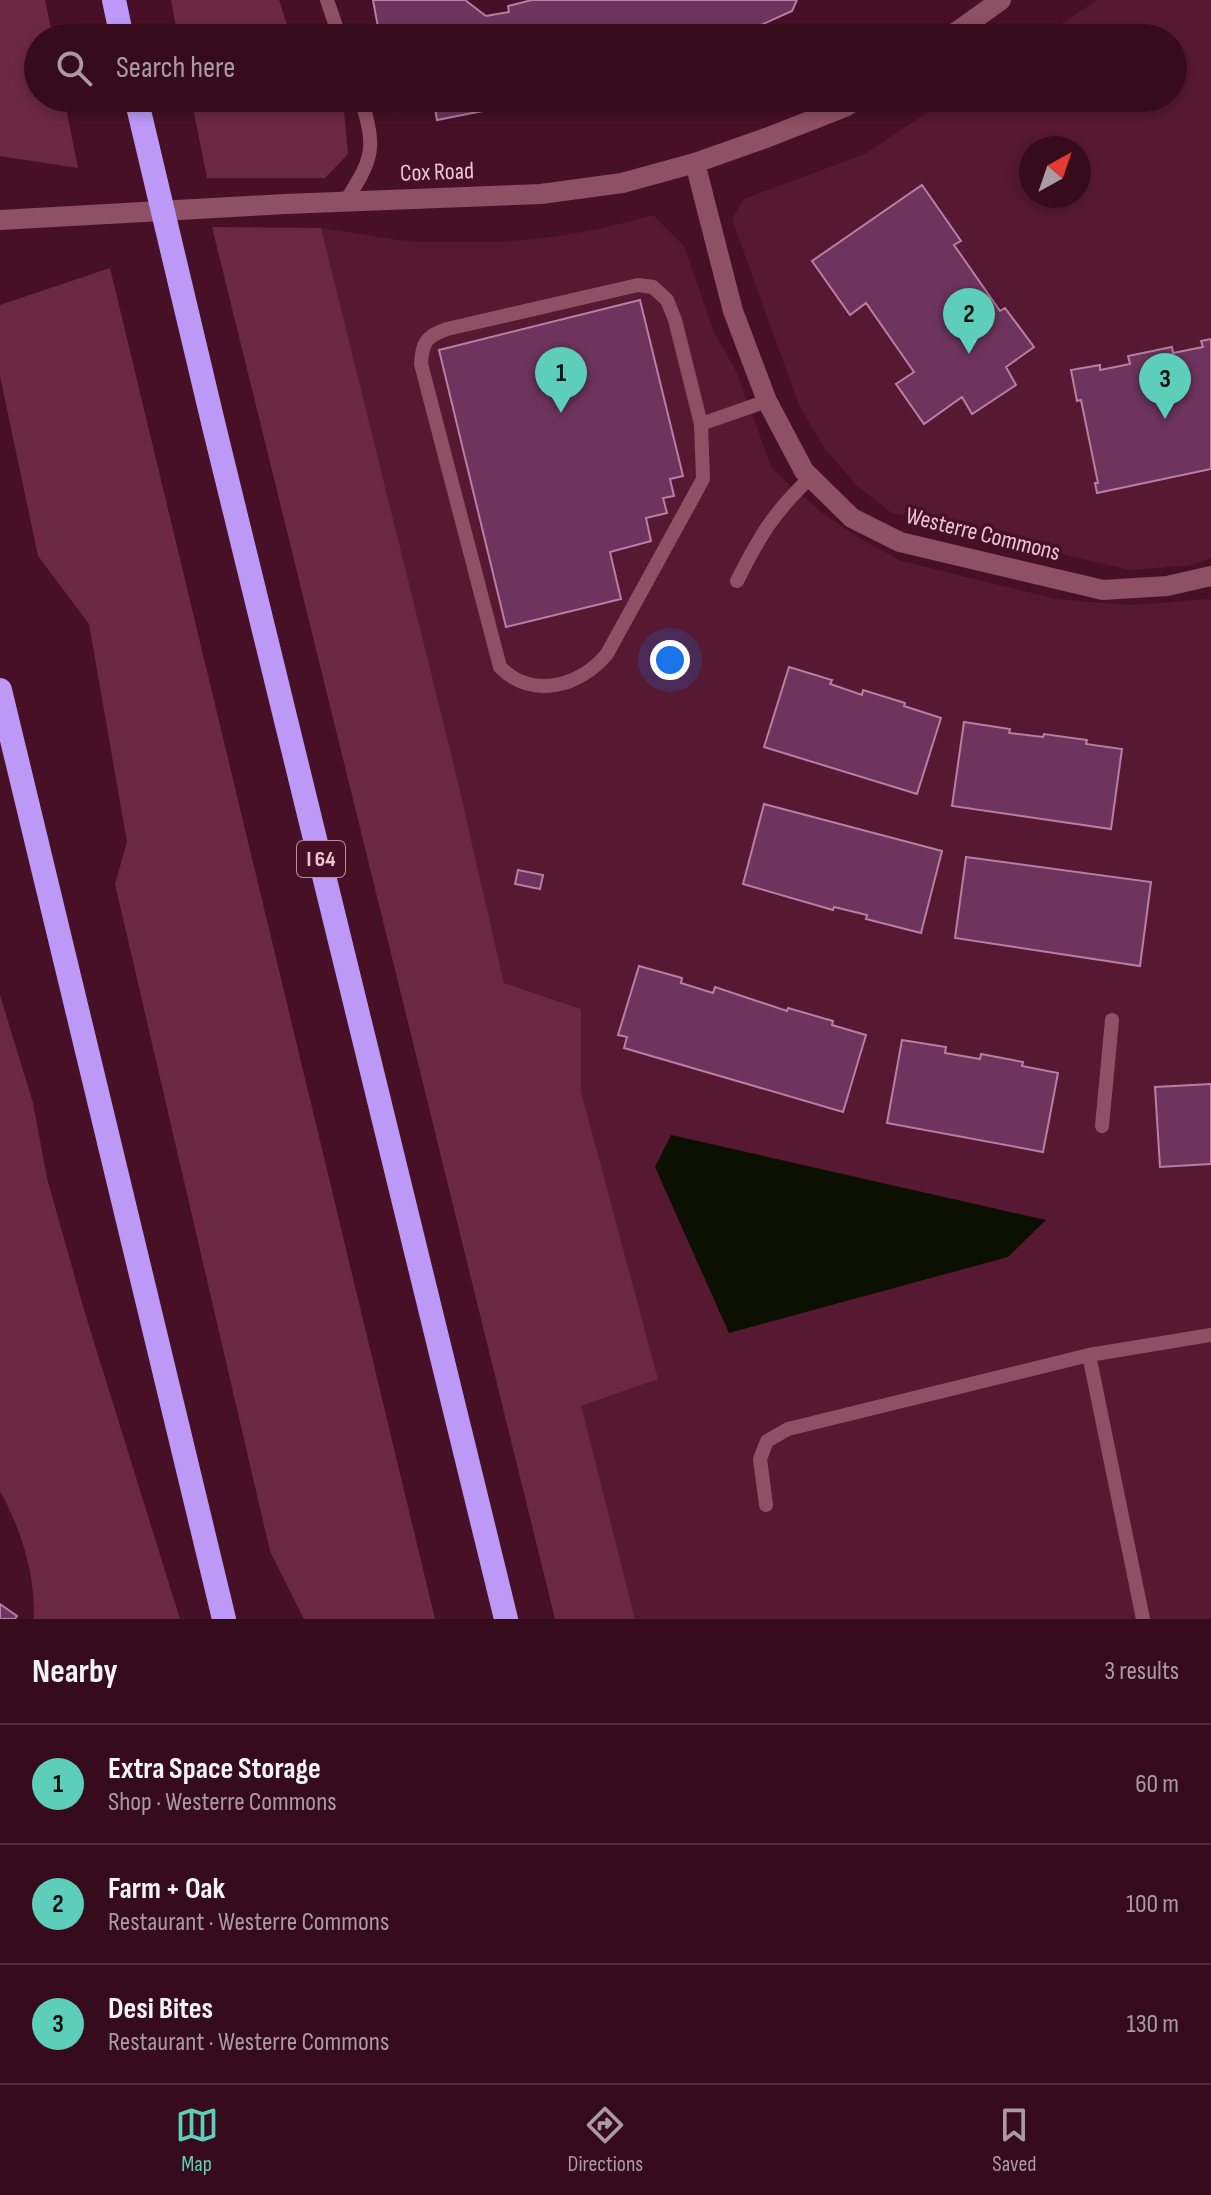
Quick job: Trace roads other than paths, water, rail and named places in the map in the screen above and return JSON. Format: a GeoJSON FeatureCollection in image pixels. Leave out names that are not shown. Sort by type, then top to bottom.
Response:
{"type":"FeatureCollection","features":[{"type":"Feature","properties":{"kind":"highway"},"geometry":{"type":"LineString","coordinates":[[114,0],[119,24]]}},
{"type":"Feature","properties":{"kind":"highway","name":"I 64"},"geometry":{"type":"LineString","coordinates":[[139,112],[234,517],[506,1619]]}},
{"type":"Feature","properties":{"kind":"highway"},"geometry":{"type":"LineString","coordinates":[[0,690],[100,1115],[224,1619]]}},
{"type":"Feature","properties":{"kind":"main road"},"geometry":{"type":"LineString","coordinates":[[968,24],[1001,0]]}},
{"type":"Feature","properties":{"kind":"main road","name":"Cox Road"},"geometry":{"type":"LineString","coordinates":[[0,220],[541,194],[622,183],[695,163],[832,112]]}},
{"type":"Feature","properties":{"kind":"main road","name":"Westerre Commons"},"geometry":{"type":"LineString","coordinates":[[695,163],[733,311],[767,401],[804,471],[852,518],[900,542],[1103,590],[1167,586],[1211,576]]}},
{"type":"Feature","properties":{"kind":"lane"},"geometry":{"type":"LineString","coordinates":[[327,0],[335,24]]}},
{"type":"Feature","properties":{"kind":"lane"},"geometry":{"type":"LineString","coordinates":[[345,202],[360,179],[371,150],[365,112]]}},
{"type":"Feature","properties":{"kind":"lane"},"geometry":{"type":"LineString","coordinates":[[638,285],[653,287],[667,300],[675,320],[701,424],[703,479],[607,654],[592,671],[565,685],[534,685],[511,678],[500,667],[421,364],[422,345],[431,334],[638,285]]}},
{"type":"Feature","properties":{"kind":"lane"},"geometry":{"type":"LineString","coordinates":[[701,424],[767,401]]}},
{"type":"Feature","properties":{"kind":"lane"},"geometry":{"type":"LineString","coordinates":[[737,581],[761,532],[811,477]]}},
{"type":"Feature","properties":{"kind":"lane"},"geometry":{"type":"LineString","coordinates":[[1102,1126],[1112,1020]]}},
{"type":"Feature","properties":{"kind":"lane"},"geometry":{"type":"LineString","coordinates":[[766,1505],[760,1459],[767,1441],[788,1429],[1089,1355],[1211,1335]]}},
{"type":"Feature","properties":{"kind":"lane"},"geometry":{"type":"LineString","coordinates":[[1089,1355],[1143,1619]]}},
{"type":"Feature","properties":{"kind":"place","name":"Farm + Oak"},"geometry":{"type":"Point","coordinates":[969,354]}},
{"type":"Feature","properties":{"kind":"place","name":"Extra Space Storage"},"geometry":{"type":"Point","coordinates":[561,413]}},
{"type":"Feature","properties":{"kind":"place","name":"Desi Bites"},"geometry":{"type":"Point","coordinates":[1165,419]}}]}
